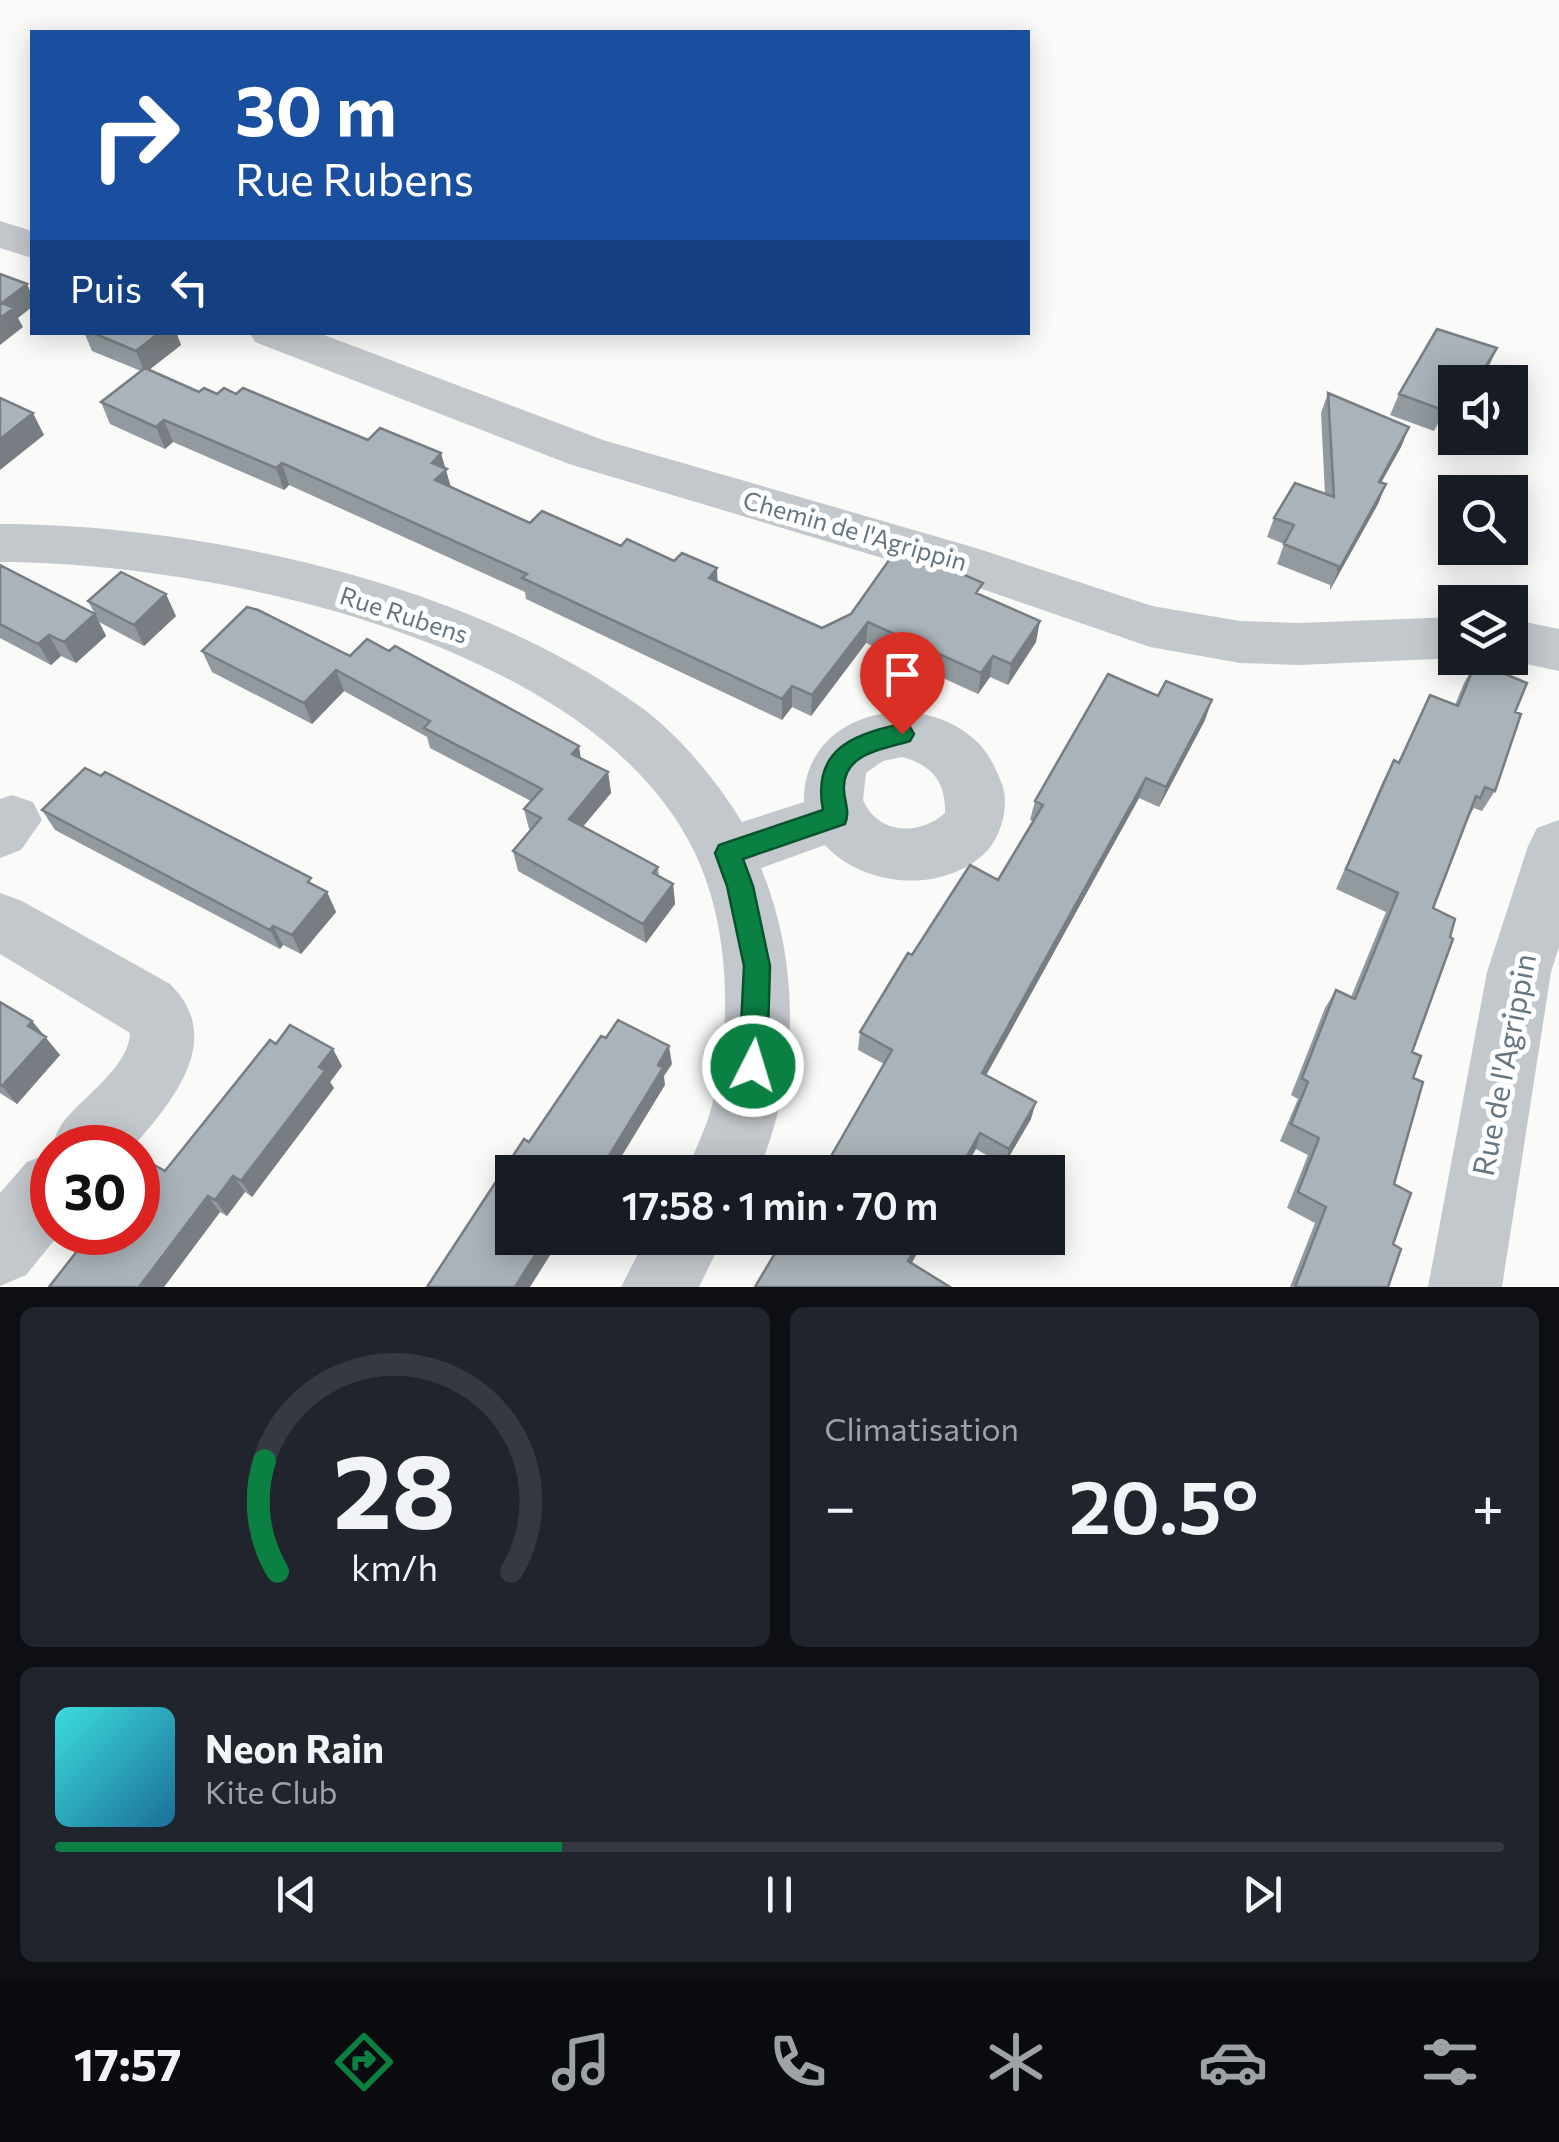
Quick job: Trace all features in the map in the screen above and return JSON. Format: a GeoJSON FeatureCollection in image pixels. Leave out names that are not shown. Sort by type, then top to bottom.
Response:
{"type":"FeatureCollection","features":[{"type":"Feature","properties":{"kind":"street"},"geometry":{"type":"LineString","coordinates":[[0,234],[30,244]]}},
{"type":"Feature","properties":{"kind":"street","name":"Chemin de l'Agrippin"},"geometry":{"type":"LineString","coordinates":[[279,335],[586,452],[976,567],[1150,626],[1260,643],[1438,638]]}},
{"type":"Feature","properties":{"kind":"street","name":"Rue Rubens"},"geometry":{"type":"LineString","coordinates":[[0,543],[132,547],[293,579],[468,634],[540,670],[628,731],[695,798],[728,853],[750,928],[757,966],[758,1011],[744,1116],[729,1155]]}},
{"type":"Feature","properties":{"kind":"street"},"geometry":{"type":"LineString","coordinates":[[1528,644],[1559,650]]}},
{"type":"Feature","properties":{"kind":"street"},"geometry":{"type":"LineString","coordinates":[[728,853],[836,816]]}},
{"type":"Feature","properties":{"kind":"street","name":"Rue de l'Agrippin"},"geometry":{"type":"LineString","coordinates":[[1466,1287],[1519,972],[1559,846]]}},
{"type":"Feature","properties":{"kind":"street"},"geometry":{"type":"LineString","coordinates":[[0,921],[147,1005],[162,1022],[164,1044],[153,1068],[105,1125]]}},
{"type":"Feature","properties":{"kind":"street"},"geometry":{"type":"LineString","coordinates":[[0,1248],[30,1213]]}},
{"type":"Feature","properties":{"kind":"street"},"geometry":{"type":"LineString","coordinates":[[658,1287],[677,1255]]}},
{"type":"Feature","properties":{"kind":"building"},"geometry":{"type":"Polygon","coordinates":[[[0,274],[27,284],[2,303],[14,308],[0,318],[0,274]]]}},
{"type":"Feature","properties":{"kind":"building"},"geometry":{"type":"Polygon","coordinates":[[[1437,329],[1497,348],[1486,365],[1438,365],[1438,408],[1399,394],[1437,329]]]}},
{"type":"Feature","properties":{"kind":"building"},"geometry":{"type":"Polygon","coordinates":[[[98,335],[156,335],[136,351],[98,335]]]}},
{"type":"Feature","properties":{"kind":"building"},"geometry":{"type":"Polygon","coordinates":[[[145,368],[199,392],[204,388],[217,394],[224,388],[236,394],[243,388],[368,440],[380,428],[441,453],[432,463],[447,469],[435,480],[530,523],[542,511],[621,546],[627,539],[674,561],[682,553],[717,568],[709,578],[822,628],[851,614],[899,546],[983,583],[976,593],[1040,621],[1011,664],[993,656],[981,673],[868,622],[812,695],[792,686],[782,699],[522,578],[527,574],[282,463],[276,468],[164,420],[156,427],[101,402],[145,368]]]}},
{"type":"Feature","properties":{"kind":"building"},"geometry":{"type":"Polygon","coordinates":[[[1328,393],[1409,427],[1379,482],[1386,484],[1338,571],[1338,566],[1284,544],[1294,525],[1274,518],[1295,483],[1334,497],[1328,393]]]}},
{"type":"Feature","properties":{"kind":"building"},"geometry":{"type":"Polygon","coordinates":[[[0,398],[33,413],[0,439],[0,398]]]}},
{"type":"Feature","properties":{"kind":"building"},"geometry":{"type":"Polygon","coordinates":[[[0,565],[95,614],[64,642],[49,635],[38,644],[0,624],[0,565]]]}},
{"type":"Feature","properties":{"kind":"building"},"geometry":{"type":"Polygon","coordinates":[[[121,572],[166,594],[134,625],[88,601],[121,572]]]}},
{"type":"Feature","properties":{"kind":"building"},"geometry":{"type":"Polygon","coordinates":[[[247,607],[350,656],[367,639],[389,651],[395,646],[579,746],[572,754],[608,772],[569,819],[658,867],[653,873],[673,884],[643,924],[513,851],[541,818],[524,809],[542,789],[424,728],[430,721],[336,670],[304,703],[202,651],[247,607]]]}},
{"type":"Feature","properties":{"kind":"building"},"geometry":{"type":"Polygon","coordinates":[[[1108,674],[1158,696],[1166,681],[1212,700],[1166,787],[1146,778],[982,1073],[1036,1102],[1009,1149],[980,1133],[968,1155],[832,1155],[892,1050],[860,1032],[908,953],[912,955],[970,865],[998,880],[1043,805],[1035,801],[1108,674]]]}},
{"type":"Feature","properties":{"kind":"building"},"geometry":{"type":"Polygon","coordinates":[[[1471,675],[1508,675],[1527,683],[1515,712],[1521,714],[1495,791],[1485,787],[1480,798],[1476,796],[1433,908],[1455,919],[1450,937],[1453,939],[1412,1052],[1421,1056],[1413,1078],[1423,1082],[1394,1184],[1411,1193],[1393,1244],[1401,1249],[1388,1287],[1295,1287],[1326,1207],[1298,1192],[1319,1138],[1291,1124],[1308,1082],[1302,1078],[1336,990],[1355,999],[1398,893],[1346,869],[1394,760],[1399,763],[1430,695],[1458,706],[1471,675]]]}},
{"type":"Feature","properties":{"kind":"building"},"geometry":{"type":"Polygon","coordinates":[[[85,768],[101,776],[105,772],[311,878],[308,882],[327,892],[292,935],[273,926],[270,930],[42,810],[85,768]]]}},
{"type":"Feature","properties":{"kind":"building"},"geometry":{"type":"Polygon","coordinates":[[[0,1002],[32,1021],[28,1026],[46,1037],[2,1086],[0,1085],[0,1002]]]}},
{"type":"Feature","properties":{"kind":"building"},"geometry":{"type":"Polygon","coordinates":[[[618,1020],[669,1046],[658,1065],[663,1068],[609,1155],[514,1155],[524,1139],[529,1142],[601,1036],[606,1038],[618,1020]]]}},
{"type":"Feature","properties":{"kind":"building"},"geometry":{"type":"Polygon","coordinates":[[[290,1025],[333,1049],[319,1067],[325,1071],[241,1181],[233,1176],[215,1200],[208,1196],[139,1287],[49,1287],[74,1255],[160,1255],[160,1168],[165,1171],[270,1040],[276,1044],[290,1025]]]}},
{"type":"Feature","properties":{"kind":"building"},"geometry":{"type":"Polygon","coordinates":[[[495,1183],[495,1255],[535,1255],[515,1287],[427,1287],[495,1183]]]}},
{"type":"Feature","properties":{"kind":"building"},"geometry":{"type":"Polygon","coordinates":[[[774,1255],[911,1255],[908,1261],[950,1287],[755,1287],[774,1255]]]}},
{"type":"Feature","properties":{"kind":"route"},"geometry":{"type":"LineString","coordinates":[[753,1066],[757,966],[740,886],[728,853],[836,816],[831,786],[842,759],[868,740],[902,734]]}}]}
